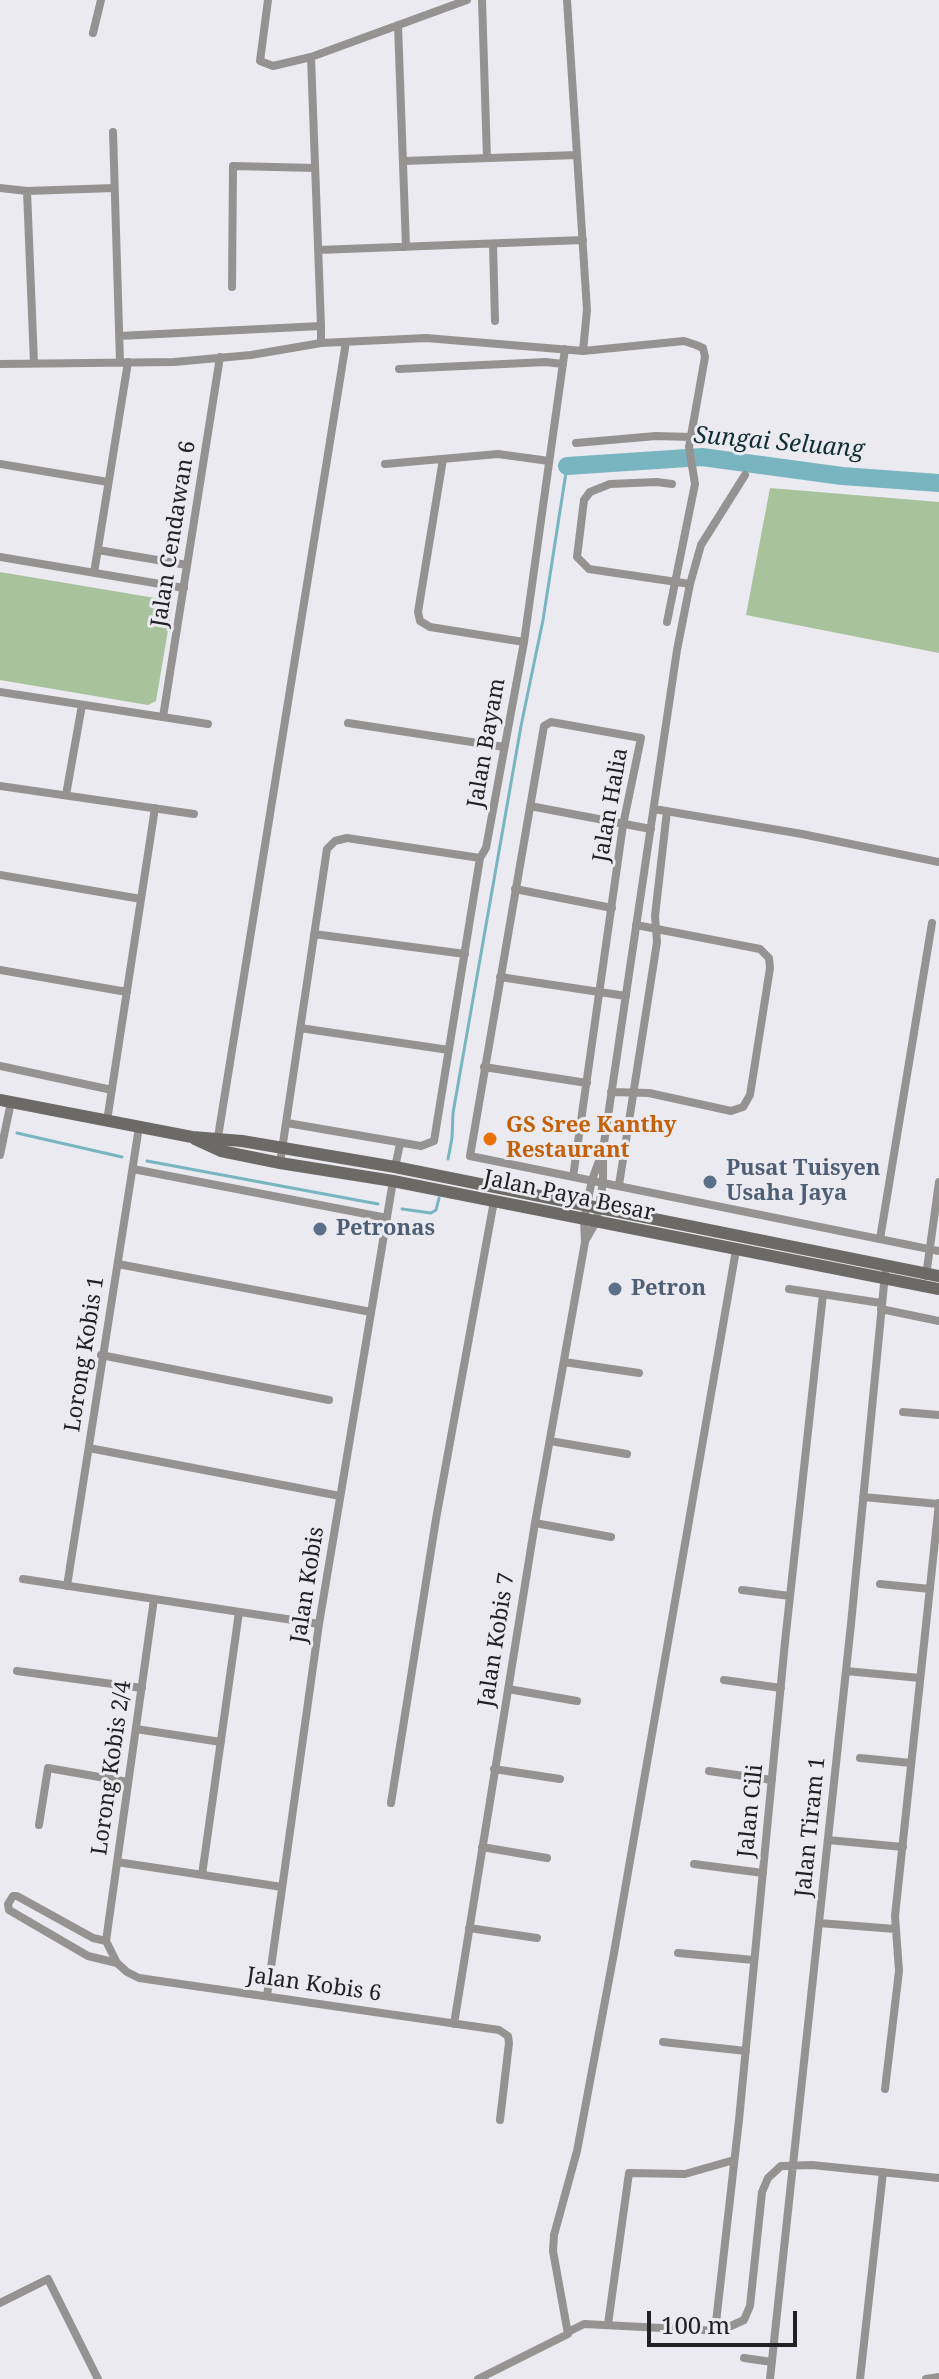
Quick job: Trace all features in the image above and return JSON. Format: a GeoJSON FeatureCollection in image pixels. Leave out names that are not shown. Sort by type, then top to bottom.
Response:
{"type":"FeatureCollection","features":[{"type":"Feature","properties":{"kind":"street"},"geometry":{"type":"LineString","coordinates":[[93,33],[101,0]]}},
{"type":"Feature","properties":{"kind":"street"},"geometry":{"type":"LineString","coordinates":[[268,0],[260,61],[273,66],[311,57],[467,0]]}},
{"type":"Feature","properties":{"kind":"street"},"geometry":{"type":"LineString","coordinates":[[482,0],[487,158]]}},
{"type":"Feature","properties":{"kind":"street"},"geometry":{"type":"LineString","coordinates":[[567,0],[587,310],[583,351]]}},
{"type":"Feature","properties":{"kind":"street"},"geometry":{"type":"LineString","coordinates":[[398,25],[406,247]]}},
{"type":"Feature","properties":{"kind":"street"},"geometry":{"type":"LineString","coordinates":[[311,57],[321,343]]}},
{"type":"Feature","properties":{"kind":"street"},"geometry":{"type":"LineString","coordinates":[[94,573],[124,362],[119,336],[113,132]]}},
{"type":"Feature","properties":{"kind":"street"},"geometry":{"type":"LineString","coordinates":[[403,161],[577,155]]}},
{"type":"Feature","properties":{"kind":"street"},"geometry":{"type":"LineString","coordinates":[[232,287],[233,166],[315,168]]}},
{"type":"Feature","properties":{"kind":"street"},"geometry":{"type":"LineString","coordinates":[[0,188],[27,191],[114,188]]}},
{"type":"Feature","properties":{"kind":"street"},"geometry":{"type":"LineString","coordinates":[[27,191],[34,363]]}},
{"type":"Feature","properties":{"kind":"street"},"geometry":{"type":"LineString","coordinates":[[318,250],[583,240]]}},
{"type":"Feature","properties":{"kind":"street"},"geometry":{"type":"LineString","coordinates":[[493,244],[495,321]]}},
{"type":"Feature","properties":{"kind":"street"},"geometry":{"type":"LineString","coordinates":[[119,336],[321,326]]}},
{"type":"Feature","properties":{"kind":"street"},"geometry":{"type":"LineString","coordinates":[[0,364],[220,357],[321,343],[426,338],[583,351],[684,341],[703,348],[705,369],[690,442],[695,484],[667,622]]}},
{"type":"Feature","properties":{"kind":"street"},"geometry":{"type":"LineString","coordinates":[[218,1137],[346,342]]}},
{"type":"Feature","properties":{"kind":"street","name":"Jalan Bayam"},"geometry":{"type":"LineString","coordinates":[[400,1144],[421,1146],[434,1141],[480,858],[486,848],[524,642],[565,349]]}},
{"type":"Feature","properties":{"kind":"street","name":"Jalan Cendawan 6"},"geometry":{"type":"LineString","coordinates":[[163,717],[220,357]]}},
{"type":"Feature","properties":{"kind":"street"},"geometry":{"type":"LineString","coordinates":[[399,369],[546,362],[563,364]]}},
{"type":"Feature","properties":{"kind":"street"},"geometry":{"type":"LineString","coordinates":[[576,443],[656,436],[690,442]]}},
{"type":"Feature","properties":{"kind":"street"},"geometry":{"type":"LineString","coordinates":[[385,464],[498,454],[549,461]]}},
{"type":"Feature","properties":{"kind":"street"},"geometry":{"type":"LineString","coordinates":[[443,459],[418,612],[420,621],[430,627],[524,642]]}},
{"type":"Feature","properties":{"kind":"street"},"geometry":{"type":"LineString","coordinates":[[0,464],[108,482]]}},
{"type":"Feature","properties":{"kind":"street"},"geometry":{"type":"LineString","coordinates":[[590,1221],[603,1182],[603,1150],[611,1092],[677,650],[690,584],[701,545],[745,475]]}},
{"type":"Feature","properties":{"kind":"street"},"geometry":{"type":"LineString","coordinates":[[672,484],[610,484],[590,492],[584,500],[576,550],[582,565],[589,569],[690,584]]}},
{"type":"Feature","properties":{"kind":"street"},"geometry":{"type":"LineString","coordinates":[[98,550],[187,565]]}},
{"type":"Feature","properties":{"kind":"street"},"geometry":{"type":"LineString","coordinates":[[0,557],[184,588]]}},
{"type":"Feature","properties":{"kind":"street"},"geometry":{"type":"LineString","coordinates":[[0,692],[208,724]]}},
{"type":"Feature","properties":{"kind":"street"},"geometry":{"type":"LineString","coordinates":[[66,795],[82,705]]}},
{"type":"Feature","properties":{"kind":"street"},"geometry":{"type":"LineString","coordinates":[[348,723],[504,747]]}},
{"type":"Feature","properties":{"kind":"street","name":"Jalan Halia"},"geometry":{"type":"LineString","coordinates":[[547,723],[641,738],[623,825],[573,1177],[470,1156],[530,806],[547,723]]}},
{"type":"Feature","properties":{"kind":"street"},"geometry":{"type":"LineString","coordinates":[[0,786],[194,814]]}},
{"type":"Feature","properties":{"kind":"street"},"geometry":{"type":"LineString","coordinates":[[530,806],[651,829]]}},
{"type":"Feature","properties":{"kind":"street"},"geometry":{"type":"LineString","coordinates":[[107,1121],[155,808]]}},
{"type":"Feature","properties":{"kind":"street"},"geometry":{"type":"LineString","coordinates":[[654,809],[939,862]]}},
{"type":"Feature","properties":{"kind":"street"},"geometry":{"type":"LineString","coordinates":[[619,1185],[657,929],[655,916],[667,811]]}},
{"type":"Feature","properties":{"kind":"street"},"geometry":{"type":"LineString","coordinates":[[280,1163],[327,849],[335,841],[347,838],[480,858]]}},
{"type":"Feature","properties":{"kind":"street"},"geometry":{"type":"LineString","coordinates":[[0,875],[141,899]]}},
{"type":"Feature","properties":{"kind":"street"},"geometry":{"type":"LineString","coordinates":[[515,889],[612,908]]}},
{"type":"Feature","properties":{"kind":"street"},"geometry":{"type":"LineString","coordinates":[[880,1239],[932,923]]}},
{"type":"Feature","properties":{"kind":"street"},"geometry":{"type":"LineString","coordinates":[[611,1092],[649,1093],[731,1111],[743,1107],[750,1095],[770,968],[769,958],[760,949],[636,925]]}},
{"type":"Feature","properties":{"kind":"street"},"geometry":{"type":"LineString","coordinates":[[314,934],[465,954]]}},
{"type":"Feature","properties":{"kind":"street"},"geometry":{"type":"LineString","coordinates":[[0,970],[127,992]]}},
{"type":"Feature","properties":{"kind":"street"},"geometry":{"type":"LineString","coordinates":[[500,977],[626,996]]}},
{"type":"Feature","properties":{"kind":"street"},"geometry":{"type":"LineString","coordinates":[[300,1028],[449,1050]]}},
{"type":"Feature","properties":{"kind":"street"},"geometry":{"type":"LineString","coordinates":[[0,1066],[112,1090]]}},
{"type":"Feature","properties":{"kind":"street"},"geometry":{"type":"LineString","coordinates":[[484,1067],[587,1083]]}},
{"type":"Feature","properties":{"kind":"street"},"geometry":{"type":"LineString","coordinates":[[0,1155],[5,1101]]}},
{"type":"Feature","properties":{"kind":"street","name":"Jalan Paya Besar"},"geometry":{"type":"LineString","coordinates":[[5,1101],[192,1137],[218,1137],[395,1167],[593,1206],[885,1272]]}},
{"type":"Feature","properties":{"kind":"street"},"geometry":{"type":"LineString","coordinates":[[287,1123],[400,1144],[395,1167]]}},
{"type":"Feature","properties":{"kind":"street","name":"Lorong Kobis 1"},"geometry":{"type":"LineString","coordinates":[[67,1586],[139,1127]]}},
{"type":"Feature","properties":{"kind":"street","name":"Jalan Paya Besar"},"geometry":{"type":"LineString","coordinates":[[192,1137],[221,1151],[280,1163],[393,1181],[736,1250],[930,1279],[939,1289]]}},
{"type":"Feature","properties":{"kind":"street"},"geometry":{"type":"LineString","coordinates":[[593,1206],[592,1180],[603,1150]]}},
{"type":"Feature","properties":{"kind":"street"},"geometry":{"type":"LineString","coordinates":[[133,1169],[387,1218]]}},
{"type":"Feature","properties":{"kind":"street"},"geometry":{"type":"LineString","coordinates":[[573,1177],[934,1250]]}},
{"type":"Feature","properties":{"kind":"street","name":"Jalan Kobis"},"geometry":{"type":"LineString","coordinates":[[267,1996],[319,1624],[393,1181]]}},
{"type":"Feature","properties":{"kind":"street"},"geometry":{"type":"LineString","coordinates":[[930,1279],[939,1182]]}},
{"type":"Feature","properties":{"kind":"street"},"geometry":{"type":"LineString","coordinates":[[391,1803],[436,1519],[494,1201]]}},
{"type":"Feature","properties":{"kind":"street","name":"Jalan Kobis 7"},"geometry":{"type":"LineString","coordinates":[[454,2024],[535,1523],[590,1221]]}},
{"type":"Feature","properties":{"kind":"street"},"geometry":{"type":"LineString","coordinates":[[568,2333],[553,2251],[554,2235],[577,2151],[736,1250]]}},
{"type":"Feature","properties":{"kind":"street"},"geometry":{"type":"LineString","coordinates":[[118,1264],[371,1312]]}},
{"type":"Feature","properties":{"kind":"street","name":"Jalan Tiram 1"},"geometry":{"type":"LineString","coordinates":[[770,2379],[846,1671],[885,1272]]}},
{"type":"Feature","properties":{"kind":"street"},"geometry":{"type":"LineString","coordinates":[[789,1289],[881,1306],[939,1321]]}},
{"type":"Feature","properties":{"kind":"street","name":"Jalan Cili"},"geometry":{"type":"LineString","coordinates":[[715,2331],[823,1294]]}},
{"type":"Feature","properties":{"kind":"street"},"geometry":{"type":"LineString","coordinates":[[101,1355],[329,1400]]}},
{"type":"Feature","properties":{"kind":"street"},"geometry":{"type":"LineString","coordinates":[[564,1362],[639,1373]]}},
{"type":"Feature","properties":{"kind":"street"},"geometry":{"type":"LineString","coordinates":[[903,1412],[939,1415]]}},
{"type":"Feature","properties":{"kind":"street"},"geometry":{"type":"LineString","coordinates":[[550,1441],[627,1454]]}},
{"type":"Feature","properties":{"kind":"street"},"geometry":{"type":"LineString","coordinates":[[89,1448],[340,1496]]}},
{"type":"Feature","properties":{"kind":"street"},"geometry":{"type":"LineString","coordinates":[[863,1497],[939,1503],[895,1929],[900,1958],[885,2089]]}},
{"type":"Feature","properties":{"kind":"street"},"geometry":{"type":"LineString","coordinates":[[535,1523],[611,1537]]}},
{"type":"Feature","properties":{"kind":"street"},"geometry":{"type":"LineString","coordinates":[[23,1579],[319,1624]]}},
{"type":"Feature","properties":{"kind":"street"},"geometry":{"type":"LineString","coordinates":[[880,1584],[930,1589]]}},
{"type":"Feature","properties":{"kind":"street"},"geometry":{"type":"LineString","coordinates":[[742,1590],[790,1596]]}},
{"type":"Feature","properties":{"kind":"street","name":"Lorong Kobis 2/4"},"geometry":{"type":"LineString","coordinates":[[106,1941],[154,1599]]}},
{"type":"Feature","properties":{"kind":"street"},"geometry":{"type":"LineString","coordinates":[[202,1875],[239,1612]]}},
{"type":"Feature","properties":{"kind":"street"},"geometry":{"type":"LineString","coordinates":[[17,1671],[142,1688]]}},
{"type":"Feature","properties":{"kind":"street"},"geometry":{"type":"LineString","coordinates":[[846,1671],[920,1678]]}},
{"type":"Feature","properties":{"kind":"street"},"geometry":{"type":"LineString","coordinates":[[724,1680],[781,1688]]}},
{"type":"Feature","properties":{"kind":"street"},"geometry":{"type":"LineString","coordinates":[[508,1689],[577,1701]]}},
{"type":"Feature","properties":{"kind":"street"},"geometry":{"type":"LineString","coordinates":[[136,1729],[221,1742]]}},
{"type":"Feature","properties":{"kind":"street"},"geometry":{"type":"LineString","coordinates":[[860,1758],[911,1763]]}},
{"type":"Feature","properties":{"kind":"street"},"geometry":{"type":"LineString","coordinates":[[39,1825],[48,1768],[128,1782]]}},
{"type":"Feature","properties":{"kind":"street"},"geometry":{"type":"LineString","coordinates":[[494,1769],[560,1779]]}},
{"type":"Feature","properties":{"kind":"street"},"geometry":{"type":"LineString","coordinates":[[709,1771],[772,1780]]}},
{"type":"Feature","properties":{"kind":"street"},"geometry":{"type":"LineString","coordinates":[[828,1840],[903,1847]]}},
{"type":"Feature","properties":{"kind":"street"},"geometry":{"type":"LineString","coordinates":[[482,1847],[547,1858]]}},
{"type":"Feature","properties":{"kind":"street"},"geometry":{"type":"LineString","coordinates":[[117,1862],[282,1887]]}},
{"type":"Feature","properties":{"kind":"street"},"geometry":{"type":"LineString","coordinates":[[694,1864],[763,1873]]}},
{"type":"Feature","properties":{"kind":"street","name":"Jalan Kobis 6"},"geometry":{"type":"LineString","coordinates":[[106,1941],[93,1938],[17,1896],[13,1896],[8,1904],[9,1910],[88,1956],[117,1963],[139,1978],[499,2030],[508,2036],[509,2055],[500,2120]]}},
{"type":"Feature","properties":{"kind":"street"},"geometry":{"type":"LineString","coordinates":[[819,1923],[895,1929]]}},
{"type":"Feature","properties":{"kind":"street"},"geometry":{"type":"LineString","coordinates":[[469,1928],[537,1938]]}},
{"type":"Feature","properties":{"kind":"street"},"geometry":{"type":"LineString","coordinates":[[106,1941],[117,1963]]}},
{"type":"Feature","properties":{"kind":"street"},"geometry":{"type":"LineString","coordinates":[[678,1953],[754,1960]]}},
{"type":"Feature","properties":{"kind":"street"},"geometry":{"type":"LineString","coordinates":[[663,2042],[746,2051]]}},
{"type":"Feature","properties":{"kind":"street"},"geometry":{"type":"LineString","coordinates":[[608,2324],[629,2173],[685,2174],[734,2160]]}},
{"type":"Feature","properties":{"kind":"street"},"geometry":{"type":"LineString","coordinates":[[478,2379],[584,2324],[715,2331],[728,2329],[744,2320],[750,2306],[762,2192],[775,2170],[781,2166],[939,2178]]}},
{"type":"Feature","properties":{"kind":"street"},"geometry":{"type":"LineString","coordinates":[[860,2379],[883,2172]]}},
{"type":"Feature","properties":{"kind":"street"},"geometry":{"type":"LineString","coordinates":[[0,2303],[48,2279],[98,2379]]}},
{"type":"Feature","properties":{"kind":"street"},"geometry":{"type":"LineString","coordinates":[[744,2358],[772,2362]]}},
{"type":"Feature","properties":{"kind":"street"},"geometry":{"type":"LineString","coordinates":[[926,2379],[939,2377]]}},
{"type":"Feature","properties":{"kind":"green space"},"geometry":{"type":"Polygon","coordinates":[[[770,488],[939,502],[939,653],[746,615],[770,488]]]}},
{"type":"Feature","properties":{"kind":"green space"},"geometry":{"type":"Polygon","coordinates":[[[0,572],[173,601],[156,701],[148,705],[0,680],[0,572]]]}},
{"type":"Feature","properties":{"kind":"waterway","name":"Sungai Seluang"},"geometry":{"type":"LineString","coordinates":[[567,466],[702,457],[842,476],[939,483]]}},
{"type":"Feature","properties":{"kind":"waterway"},"geometry":{"type":"LineString","coordinates":[[448,1159],[453,1113],[521,726],[543,620],[567,466]]}},
{"type":"Feature","properties":{"kind":"waterway"},"geometry":{"type":"LineString","coordinates":[[17,1133],[122,1157]]}},
{"type":"Feature","properties":{"kind":"waterway"},"geometry":{"type":"LineString","coordinates":[[147,1161],[378,1204]]}},
{"type":"Feature","properties":{"kind":"waterway"},"geometry":{"type":"LineString","coordinates":[[402,1209],[431,1213],[436,1210],[439,1198]]}},
{"type":"Feature","properties":{"kind":"place","name":"GS Sree Kanthy Restaurant"},"geometry":{"type":"Point","coordinates":[490,1139]}},
{"type":"Feature","properties":{"kind":"place","name":"Pusat Tuisyen Usaha Jaya"},"geometry":{"type":"Point","coordinates":[710,1182]}},
{"type":"Feature","properties":{"kind":"place","name":"Petronas"},"geometry":{"type":"Point","coordinates":[320,1229]}},
{"type":"Feature","properties":{"kind":"place","name":"Petron"},"geometry":{"type":"Point","coordinates":[615,1289]}}]}
